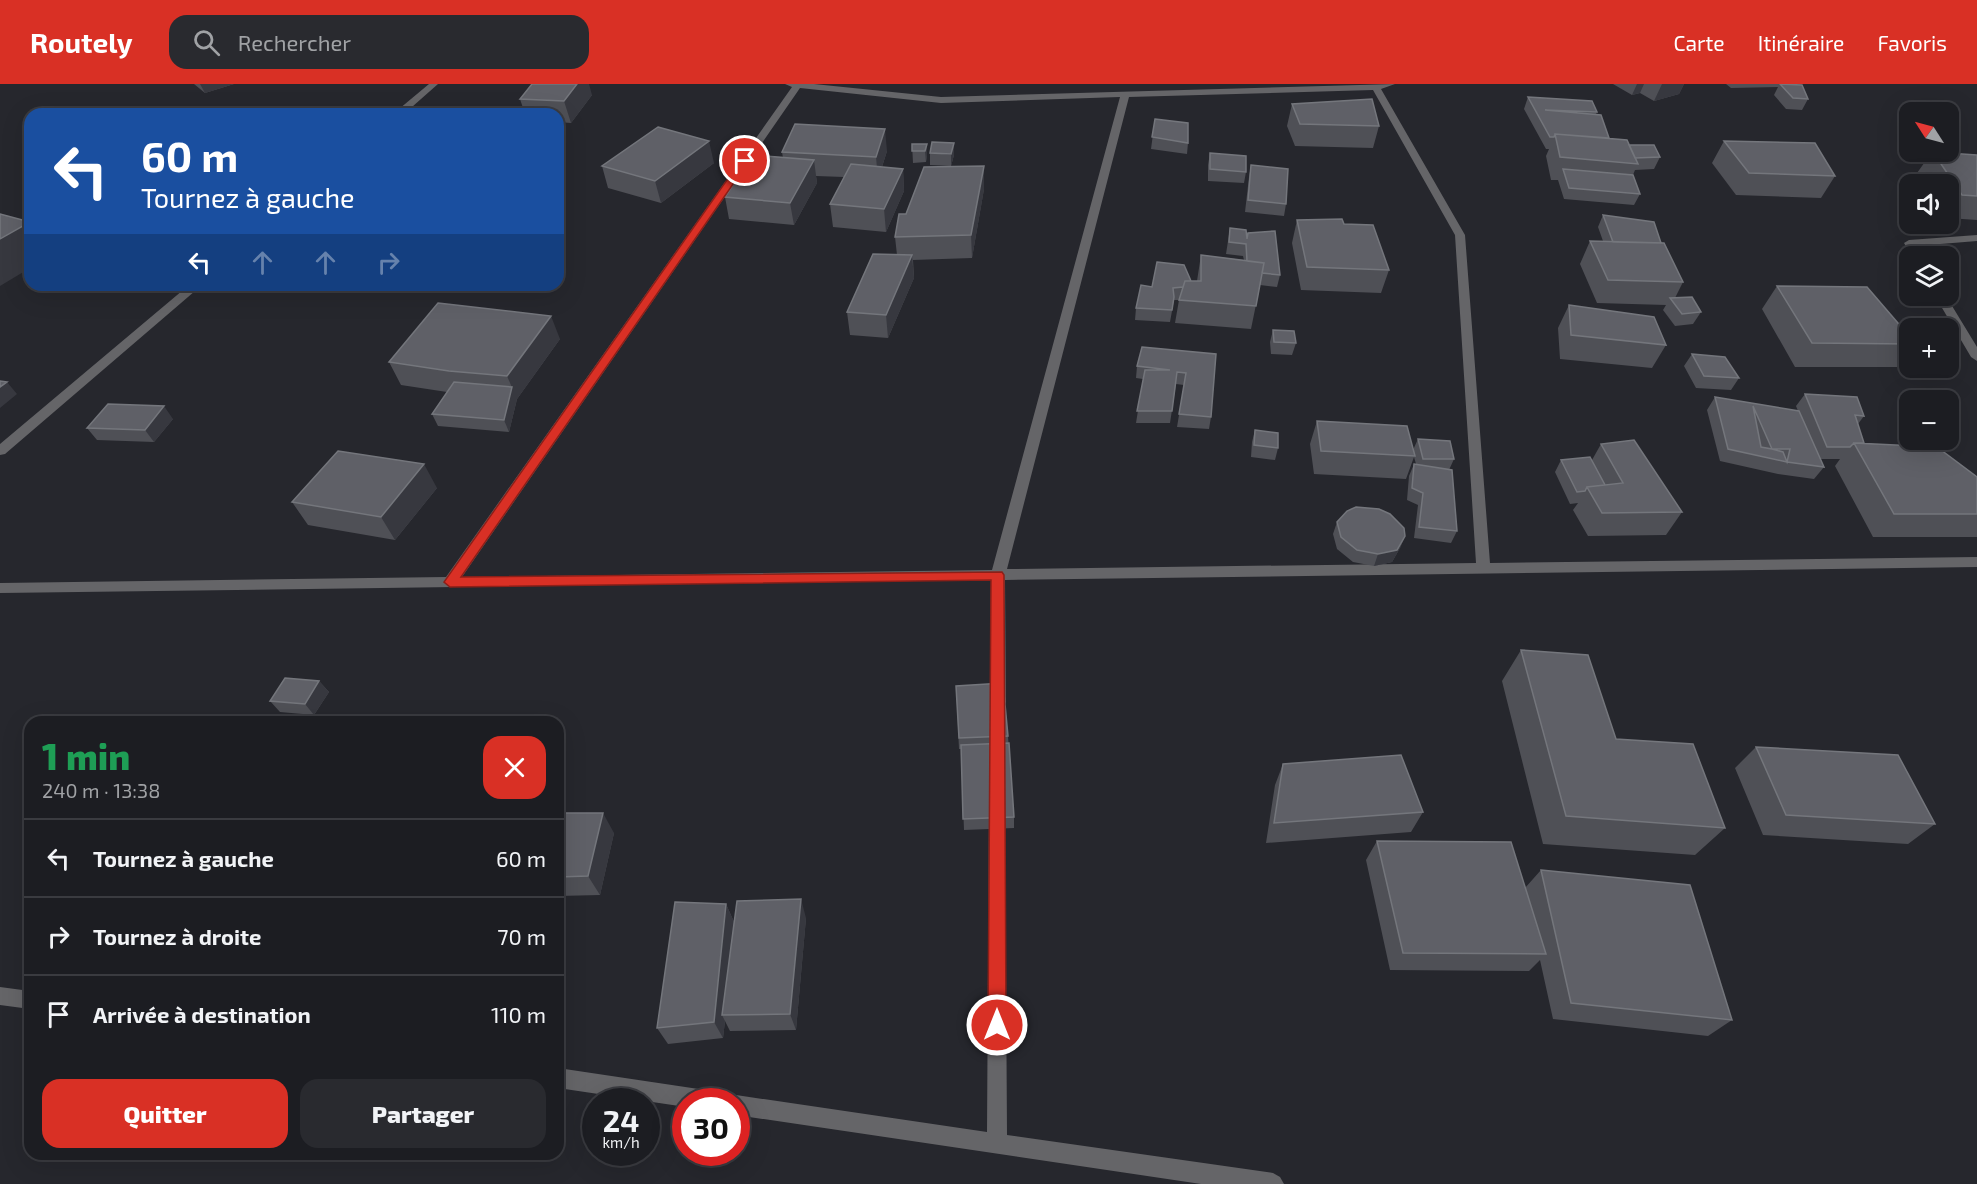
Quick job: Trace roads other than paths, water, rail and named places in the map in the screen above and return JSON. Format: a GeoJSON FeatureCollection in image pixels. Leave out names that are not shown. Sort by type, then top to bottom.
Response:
{"type":"FeatureCollection","features":[{"type":"Feature","properties":{"kind":"street"},"geometry":{"type":"LineString","coordinates":[[405,108],[434,84]]}},
{"type":"Feature","properties":{"kind":"street"},"geometry":{"type":"LineString","coordinates":[[450,582],[794,84],[941,100],[1125,96],[1391,84]]}},
{"type":"Feature","properties":{"kind":"street"},"geometry":{"type":"LineString","coordinates":[[1376,86],[1460,235],[1483,568]]}},
{"type":"Feature","properties":{"kind":"street"},"geometry":{"type":"LineString","coordinates":[[998,717],[998,575],[1125,96]]}},
{"type":"Feature","properties":{"kind":"street"},"geometry":{"type":"LineString","coordinates":[[1911,246],[1909,243],[1977,238]]}},
{"type":"Feature","properties":{"kind":"street"},"geometry":{"type":"LineString","coordinates":[[0,451],[189,291]]}},
{"type":"Feature","properties":{"kind":"street"},"geometry":{"type":"LineString","coordinates":[[1946,306],[1977,357]]}},
{"type":"Feature","properties":{"kind":"street"},"geometry":{"type":"LineString","coordinates":[[0,588],[1977,562]]}},
{"type":"Feature","properties":{"kind":"street"},"geometry":{"type":"LineString","coordinates":[[997,800],[997,1143]]}},
{"type":"Feature","properties":{"kind":"street"},"geometry":{"type":"LineString","coordinates":[[0,996],[24,999]]}},
{"type":"Feature","properties":{"kind":"street"},"geometry":{"type":"LineString","coordinates":[[564,1079],[672,1095]]}},
{"type":"Feature","properties":{"kind":"street"},"geometry":{"type":"LineString","coordinates":[[750,1107],[1273,1184]]}}]}
